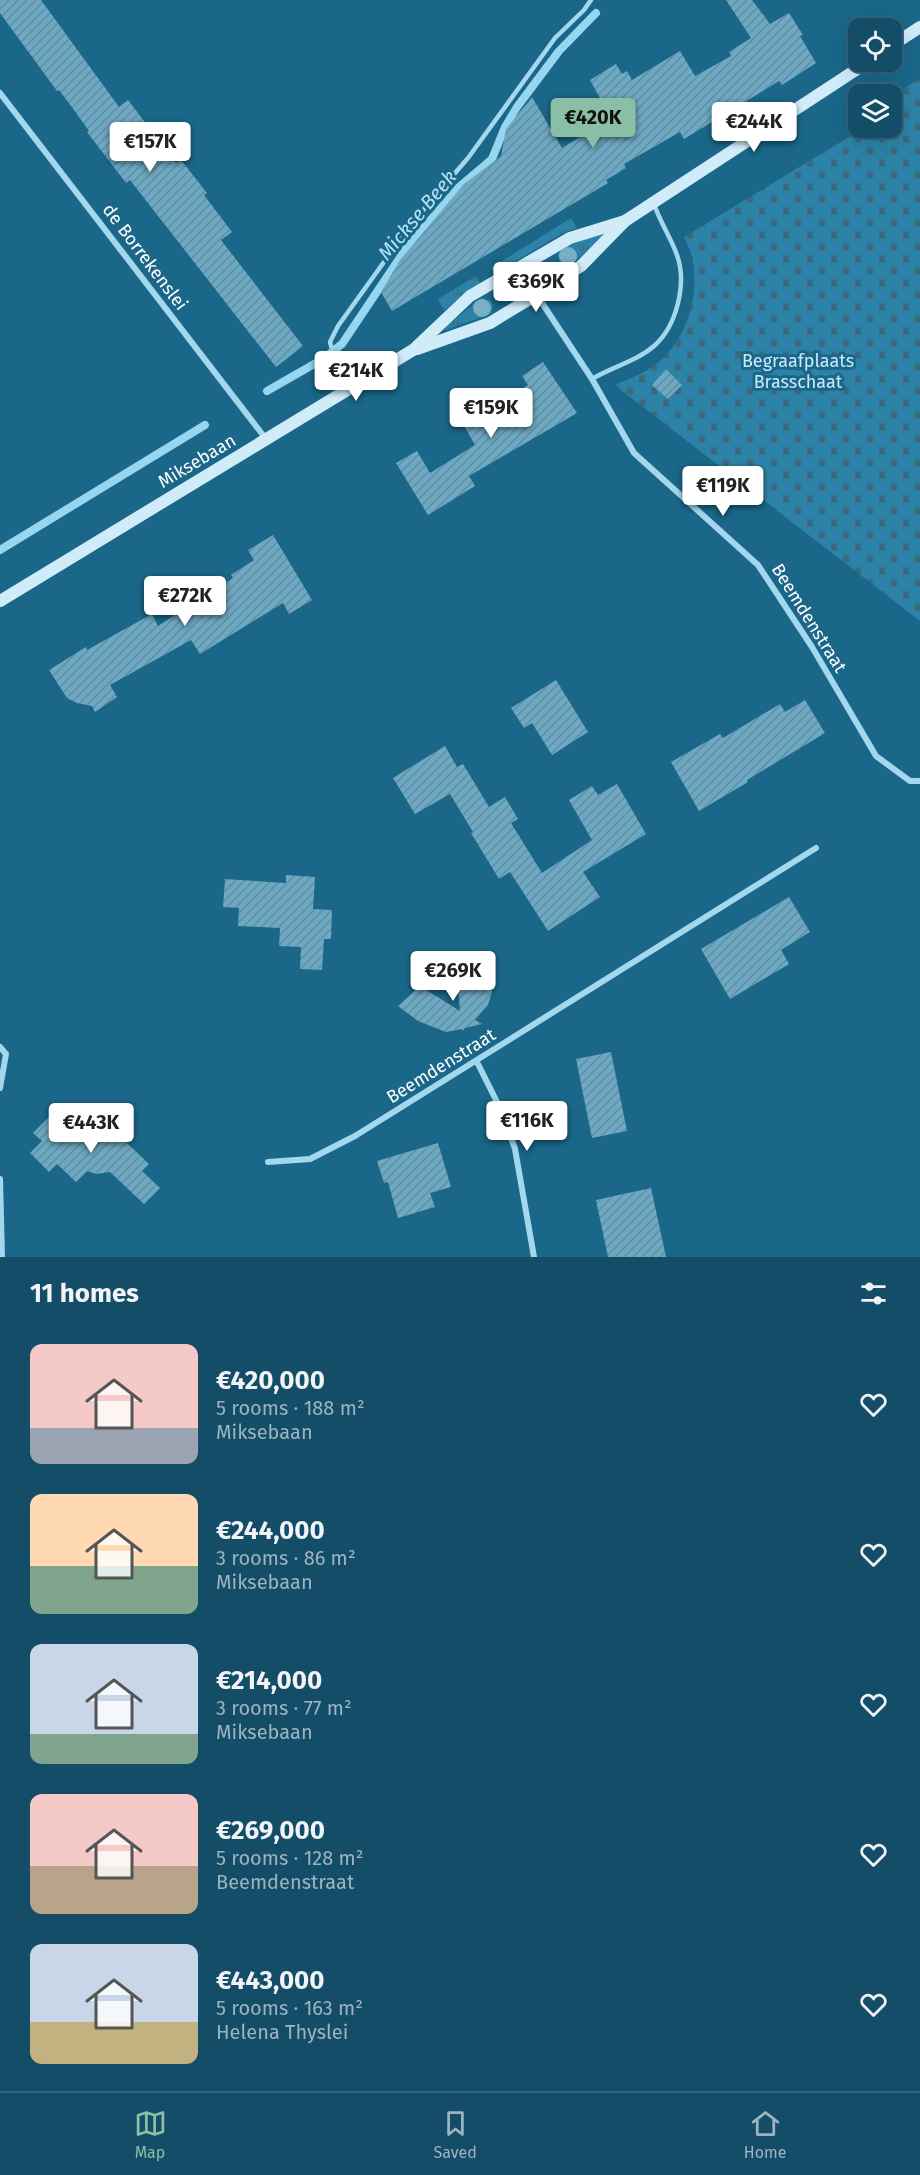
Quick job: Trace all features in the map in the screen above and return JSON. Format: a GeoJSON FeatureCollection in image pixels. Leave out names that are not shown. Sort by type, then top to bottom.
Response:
{"type":"FeatureCollection","features":[{"type":"Feature","properties":{"kind":"street"},"geometry":{"type":"LineString","coordinates":[[902,39],[920,27]]}},
{"type":"Feature","properties":{"kind":"street","name":"Miksebaan"},"geometry":{"type":"LineString","coordinates":[[412,350],[490,323],[536,295],[581,266],[625,221],[853,72]]}},
{"type":"Feature","properties":{"kind":"street","name":"de Borrekenslei"},"geometry":{"type":"LineString","coordinates":[[0,93],[267,440]]}},
{"type":"Feature","properties":{"kind":"street","name":"Miksebaan"},"geometry":{"type":"LineString","coordinates":[[0,601],[412,350],[470,296],[570,238],[625,221]]}},
{"type":"Feature","properties":{"kind":"street","name":"Beemdenstraat"},"geometry":{"type":"LineString","coordinates":[[519,268],[592,379],[634,453],[758,565],[812,647],[876,756],[910,780],[920,780]]}},
{"type":"Feature","properties":{"kind":"street","name":"Beemdenstraat"},"geometry":{"type":"LineString","coordinates":[[268,1162],[310,1159],[355,1136],[477,1062],[816,848]]}},
{"type":"Feature","properties":{"kind":"street"},"geometry":{"type":"LineString","coordinates":[[0,1047],[6,1054],[0,1088]]}},
{"type":"Feature","properties":{"kind":"street"},"geometry":{"type":"LineString","coordinates":[[477,1062],[502,1112],[515,1149],[534,1257]]}},
{"type":"Feature","properties":{"kind":"street"},"geometry":{"type":"LineString","coordinates":[[0,1179],[2,1257]]}},
{"type":"Feature","properties":{"kind":"lane"},"geometry":{"type":"LineString","coordinates":[[350,389],[335,361],[330,342],[338,326],[412,223],[468,158],[555,38],[591,0]]}},
{"type":"Feature","properties":{"kind":"lane"},"geometry":{"type":"LineString","coordinates":[[592,379],[654,346],[670,325],[675,313],[681,279],[677,256],[662,227],[653,202]]}},
{"type":"Feature","properties":{"kind":"green space","name":"Begraafplaats Brasschaat"},"geometry":{"type":"Polygon","coordinates":[[[920,78],[920,621],[616,384],[656,364],[672,348],[681,334],[688,318],[694,285],[694,268],[684,237],[848,138],[902,138],[902,90],[920,78]]]}},
{"type":"Feature","properties":{"kind":"green space"},"geometry":{"type":"Polygon","coordinates":[[[571,218],[577,228],[561,234],[494,274],[491,268],[571,218]]]}},
{"type":"Feature","properties":{"kind":"green space"},"geometry":{"type":"Polygon","coordinates":[[[605,231],[605,236],[570,265],[566,258],[560,262],[558,256],[560,250],[605,231]]]}},
{"type":"Feature","properties":{"kind":"green space"},"geometry":{"type":"Polygon","coordinates":[[[476,276],[480,283],[468,290],[444,311],[438,299],[476,276]]]}},
{"type":"Feature","properties":{"kind":"green space"},"geometry":{"type":"Polygon","coordinates":[[[481,298],[491,301],[493,307],[491,314],[445,330],[446,327],[481,298]]]}},
{"type":"Feature","properties":{"kind":"building"},"geometry":{"type":"Polygon","coordinates":[[[0,0],[41,0],[119,107],[128,100],[176,163],[181,160],[207,193],[204,195],[232,232],[221,240],[303,346],[276,367],[130,180],[126,183],[87,132],[89,131],[74,110],[59,90],[57,91],[0,13],[0,0]]]}},
{"type":"Feature","properties":{"kind":"building"},"geometry":{"type":"Polygon","coordinates":[[[726,0],[752,0],[770,24],[789,13],[803,35],[800,36],[816,63],[782,85],[779,81],[684,139],[680,132],[624,164],[626,168],[606,180],[608,183],[392,311],[381,292],[400,260],[464,184],[501,156],[506,129],[532,97],[562,148],[601,124],[597,119],[608,113],[590,80],[616,64],[622,74],[627,71],[632,80],[680,51],[695,76],[731,56],[729,52],[751,38],[726,0]]]}},
{"type":"Feature","properties":{"kind":"building"},"geometry":{"type":"Polygon","coordinates":[[[543,362],[577,413],[469,476],[475,486],[428,515],[396,463],[417,451],[430,473],[475,445],[463,424],[528,385],[522,376],[543,362]]]}},
{"type":"Feature","properties":{"kind":"building"},"geometry":{"type":"Polygon","coordinates":[[[666,369],[682,385],[668,399],[652,385],[666,369]]]}},
{"type":"Feature","properties":{"kind":"building"},"geometry":{"type":"Polygon","coordinates":[[[273,535],[312,600],[289,614],[283,603],[200,654],[191,640],[110,685],[117,697],[95,712],[92,706],[67,698],[49,670],[86,647],[87,650],[152,614],[158,626],[233,578],[231,575],[254,560],[248,550],[273,535]]]}},
{"type":"Feature","properties":{"kind":"building"},"geometry":{"type":"Polygon","coordinates":[[[556,680],[588,732],[552,755],[532,723],[524,728],[511,708],[556,680]]]}},
{"type":"Feature","properties":{"kind":"building"},"geometry":{"type":"Polygon","coordinates":[[[805,700],[825,733],[699,811],[671,762],[720,734],[723,738],[780,704],[785,712],[805,700]]]}},
{"type":"Feature","properties":{"kind":"building"},"geometry":{"type":"Polygon","coordinates":[[[445,746],[457,767],[463,764],[489,807],[505,797],[518,819],[511,823],[542,873],[592,840],[569,800],[592,786],[598,795],[617,784],[646,834],[583,872],[600,897],[548,931],[510,872],[499,879],[450,794],[415,814],[393,778],[445,746]]]}},
{"type":"Feature","properties":{"kind":"building"},"geometry":{"type":"Polygon","coordinates":[[[286,875],[315,877],[313,909],[332,910],[331,939],[324,939],[322,970],[300,969],[301,947],[279,946],[280,928],[238,926],[239,908],[223,907],[225,879],[286,883],[286,875]]]}},
{"type":"Feature","properties":{"kind":"building"},"geometry":{"type":"Polygon","coordinates":[[[789,897],[810,932],[781,950],[789,964],[730,999],[701,949],[789,897]]]}},
{"type":"Feature","properties":{"kind":"building"},"geometry":{"type":"Polygon","coordinates":[[[456,966],[489,966],[492,992],[488,1005],[475,1020],[482,1024],[465,1028],[462,1031],[462,1029],[446,1032],[418,1021],[398,1006],[420,986],[460,1011],[456,966]]]}},
{"type":"Feature","properties":{"kind":"building"},"geometry":{"type":"Polygon","coordinates":[[[611,1052],[627,1131],[592,1138],[576,1059],[611,1052]]]}},
{"type":"Feature","properties":{"kind":"building"},"geometry":{"type":"Polygon","coordinates":[[[60,1110],[66,1116],[70,1112],[97,1137],[108,1125],[149,1164],[142,1171],[160,1188],[144,1204],[110,1172],[96,1174],[87,1171],[76,1182],[57,1164],[49,1172],[30,1153],[42,1141],[33,1133],[54,1112],[56,1114],[60,1110]]]}},
{"type":"Feature","properties":{"kind":"building"},"geometry":{"type":"Polygon","coordinates":[[[438,1143],[451,1187],[430,1193],[435,1207],[398,1218],[388,1182],[384,1183],[377,1161],[438,1143]]]}},
{"type":"Feature","properties":{"kind":"building"},"geometry":{"type":"Polygon","coordinates":[[[651,1188],[666,1257],[608,1257],[596,1200],[651,1188]]]}},
{"type":"Feature","properties":{"kind":"waterway","name":"Mickse Beek"},"geometry":{"type":"LineString","coordinates":[[267,391],[323,359],[342,344],[407,247],[459,187],[492,159],[505,127],[517,107],[559,51],[596,13]]}},
{"type":"Feature","properties":{"kind":"waterway","name":"Mickse Beek"},"geometry":{"type":"LineString","coordinates":[[0,550],[205,425]]}}]}
